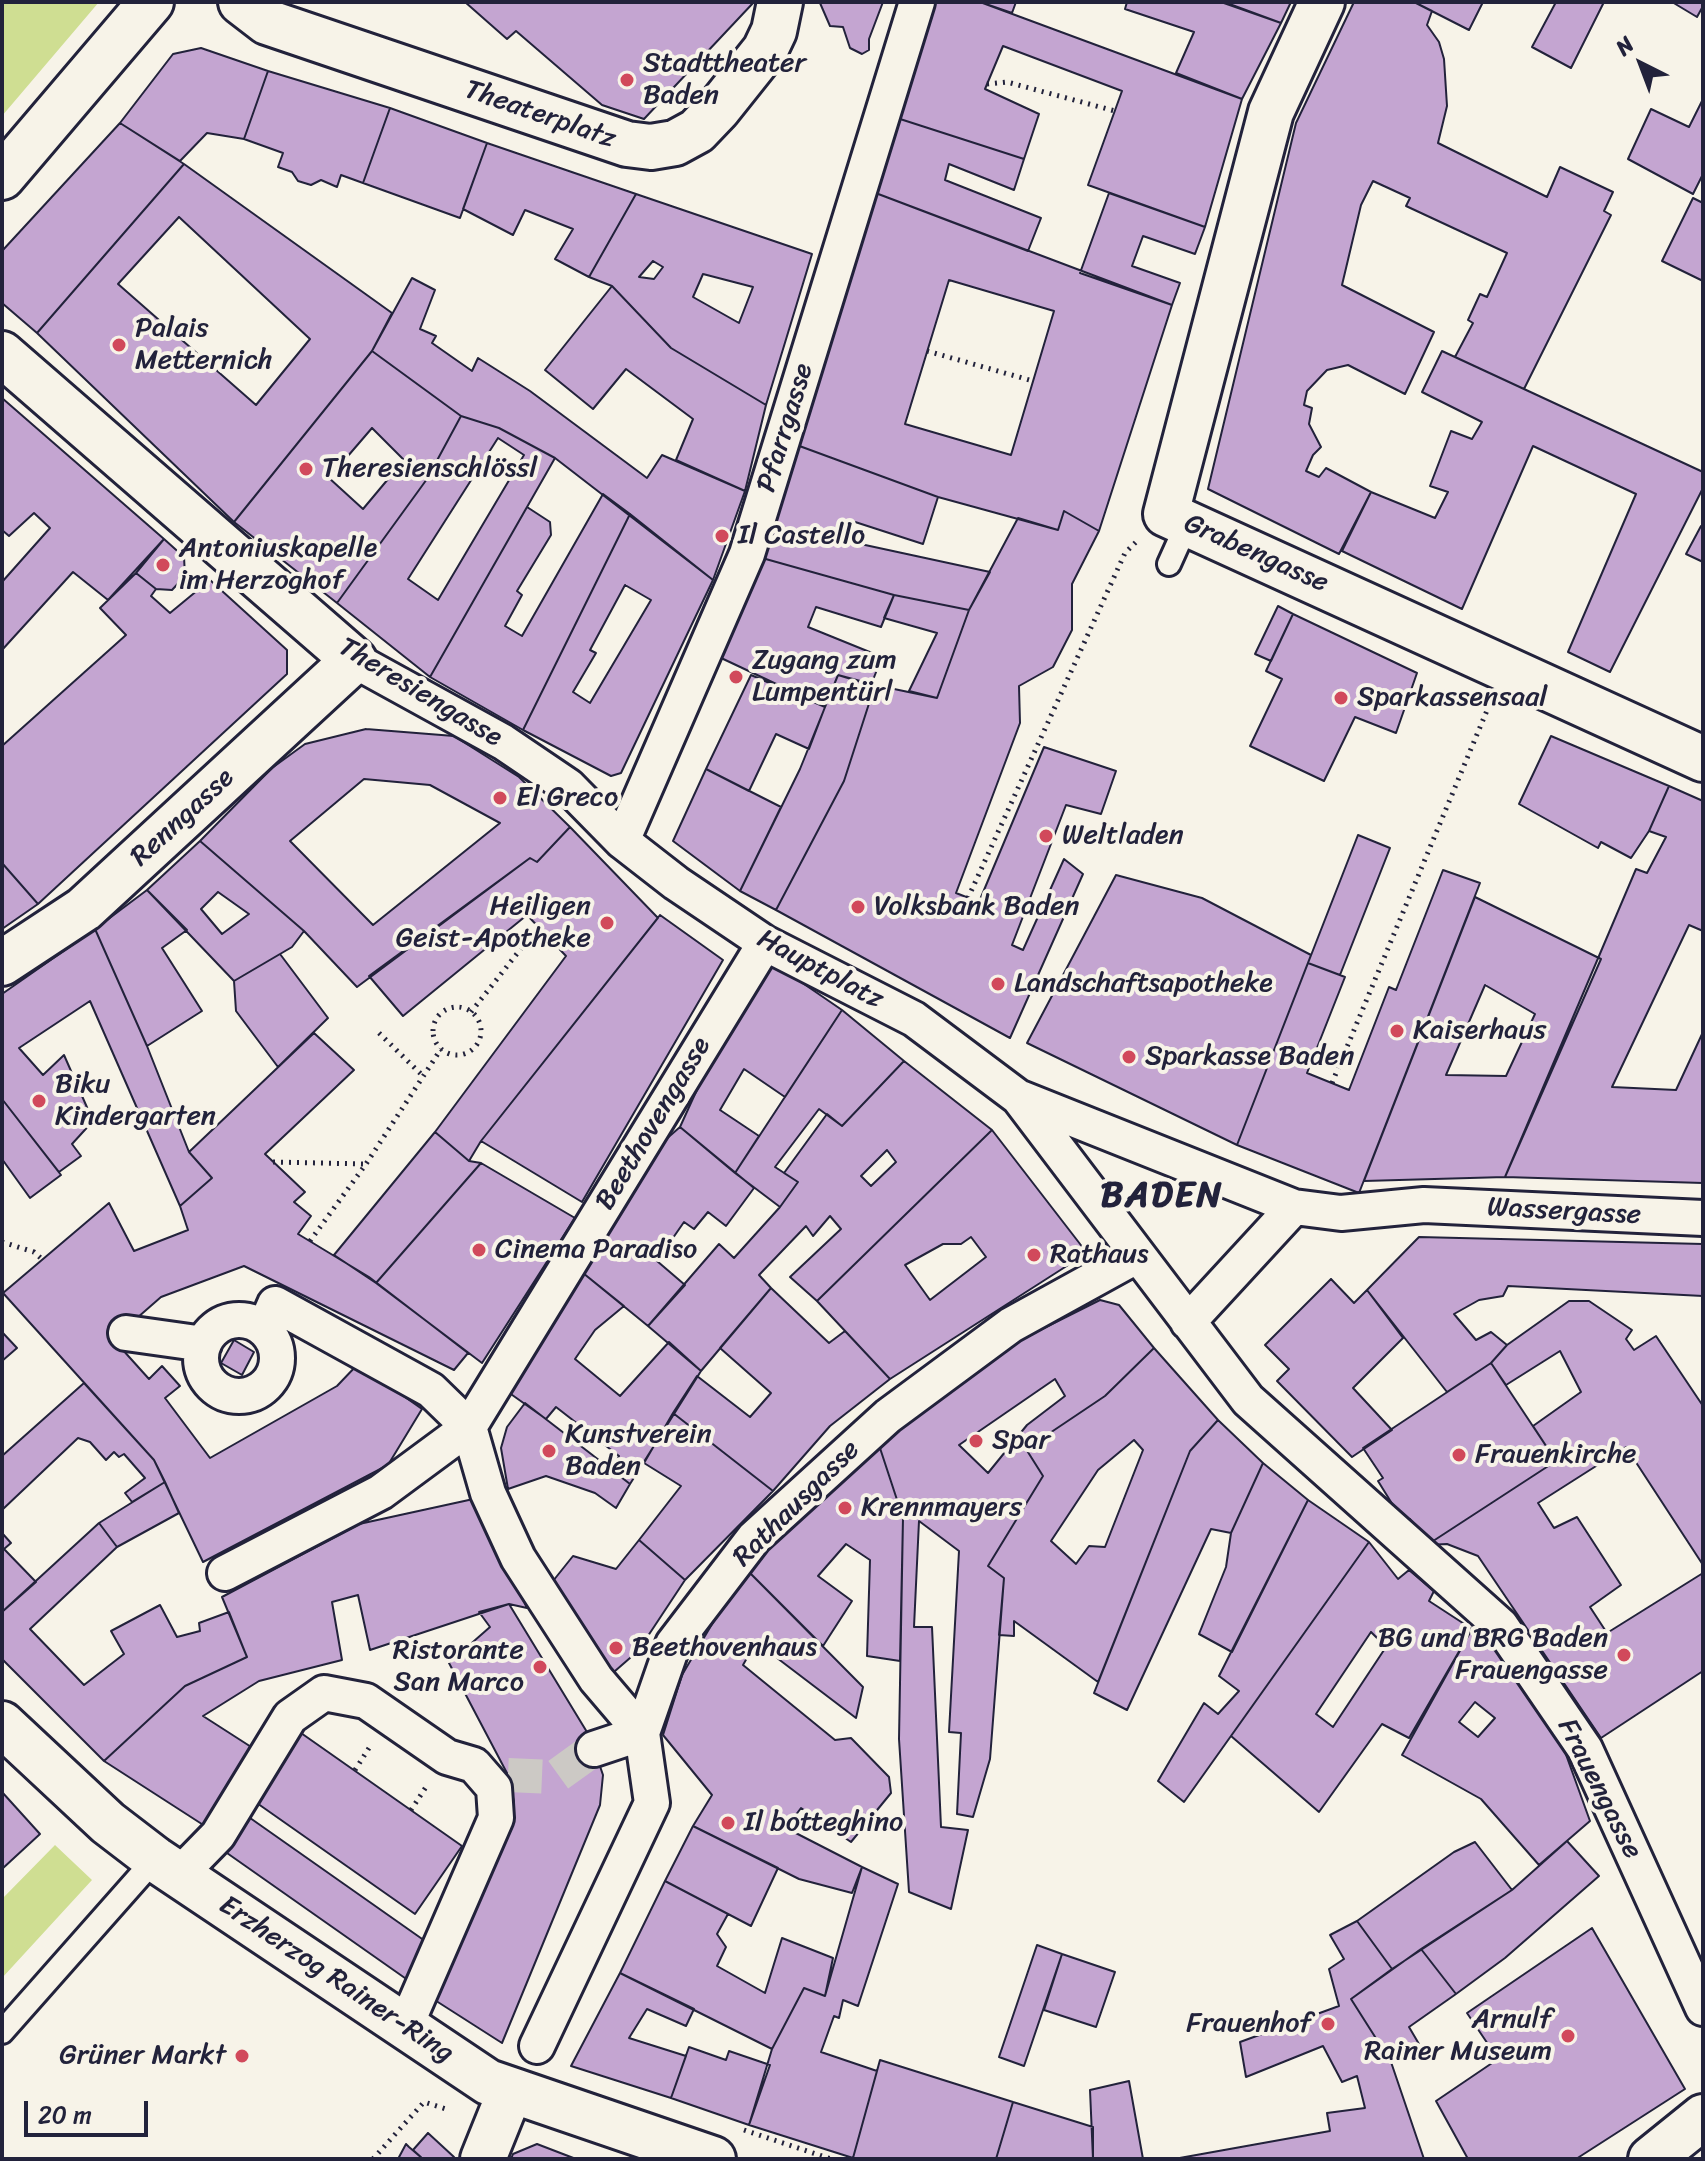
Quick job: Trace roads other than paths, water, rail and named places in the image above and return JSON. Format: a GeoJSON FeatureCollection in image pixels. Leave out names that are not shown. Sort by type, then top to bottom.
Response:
{"type":"FeatureCollection","features":[{"type":"Feature","properties":{"kind":"street"},"geometry":{"type":"LineString","coordinates":[[2,177],[151,2]]}},
{"type":"Feature","properties":{"kind":"street","name":"Theaterplatz"},"geometry":{"type":"LineString","coordinates":[[241,2],[267,22],[627,144],[651,147],[675,143],[697,131],[718,109],[765,50],[774,31],[780,2]]}},
{"type":"Feature","properties":{"kind":"street","name":"Pfarrgasse"},"geometry":{"type":"LineString","coordinates":[[622,841],[747,554],[917,2]]}},
{"type":"Feature","properties":{"kind":"street","name":"Grabengasse"},"geometry":{"type":"LineString","coordinates":[[1322,2],[1271,112],[1176,519],[1703,759]]}},
{"type":"Feature","properties":{"kind":"street","name":"Theresiengasse"},"geometry":{"type":"LineString","coordinates":[[2,354],[354,660],[503,742],[568,786],[622,841]]}},
{"type":"Feature","properties":{"kind":"street","name":"Renngasse"},"geometry":{"type":"LineString","coordinates":[[2,963],[84,909],[354,660]]}},
{"type":"Feature","properties":{"kind":"street","name":"Hauptplatz"},"geometry":{"type":"LineString","coordinates":[[622,841],[676,883],[765,943],[914,1019],[1018,1097],[1294,1207],[1341,1213],[1424,1205]]}},
{"type":"Feature","properties":{"kind":"street","name":"Beethovengasse"},"geometry":{"type":"LineString","coordinates":[[225,1573],[381,1492],[469,1427],[765,943]]}},
{"type":"Feature","properties":{"kind":"street","name":"Hauptplatz"},"geometry":{"type":"LineString","coordinates":[[1018,1097],[1248,1400]]}},
{"type":"Feature","properties":{"kind":"street","name":"Wassergasse"},"geometry":{"type":"LineString","coordinates":[[1424,1205],[1703,1218]]}},
{"type":"Feature","properties":{"kind":"street"},"geometry":{"type":"LineString","coordinates":[[1188,1322],[1294,1207]]}},
{"type":"Feature","properties":{"kind":"street","name":"Rathausgasse"},"geometry":{"type":"LineString","coordinates":[[537,2046],[652,1803],[642,1733],[673,1644],[754,1538],[888,1416],[1011,1325],[1138,1255]]}},
{"type":"Feature","properties":{"kind":"street"},"geometry":{"type":"LineString","coordinates":[[274,1307],[431,1390],[469,1427],[488,1493],[518,1558],[596,1679],[642,1733],[594,1749]]}},
{"type":"Feature","properties":{"kind":"street"},"geometry":{"type":"LineString","coordinates":[[274,1307],[273,1340],[277,1365],[264,1388],[239,1397],[215,1388],[202,1368],[204,1344],[209,1334],[229,1321],[253,1322],[274,1307]]}},
{"type":"Feature","properties":{"kind":"street"},"geometry":{"type":"LineString","coordinates":[[126,1333],[204,1344]]}},
{"type":"Feature","properties":{"kind":"street","name":"Frauengasse"},"geometry":{"type":"LineString","coordinates":[[1248,1400],[1501,1626],[1585,1749],[1703,2008]]}},
{"type":"Feature","properties":{"kind":"street"},"geometry":{"type":"LineString","coordinates":[[167,1867],[218,1835],[290,1717],[324,1693],[366,1701],[388,1720],[447,1757],[474,1765],[501,1781],[496,1818],[405,2027]]}},
{"type":"Feature","properties":{"kind":"street","name":"Erzherzog Rainer-Ring"},"geometry":{"type":"LineString","coordinates":[[2,1724],[108,1823],[167,1867],[405,2027],[510,2092],[713,2159]]}},
{"type":"Feature","properties":{"kind":"street"},"geometry":{"type":"LineString","coordinates":[[483,2159],[510,2092]]}},
{"type":"Feature","properties":{"kind":"street"},"geometry":{"type":"LineString","coordinates":[[1651,2159],[1703,2117]]}},
{"type":"Feature","properties":{"kind":"lane"},"geometry":{"type":"LineString","coordinates":[[1169,564],[1176,519]]}},
{"type":"Feature","properties":{"kind":"lane"},"geometry":{"type":"LineString","coordinates":[[2,2032],[167,1867]]}},
{"type":"Feature","properties":{"kind":"tunnel"},"geometry":{"type":"LineString","coordinates":[[508,1775],[555,1777],[594,1749]]}},
{"type":"Feature","properties":{"kind":"place","name":"Stadttheater Baden"},"geometry":{"type":"Point","coordinates":[627,80]}},
{"type":"Feature","properties":{"kind":"place","name":"Palais Metternich"},"geometry":{"type":"Point","coordinates":[119,345]}},
{"type":"Feature","properties":{"kind":"place","name":"Theresienschlössl"},"geometry":{"type":"Point","coordinates":[306,469]}},
{"type":"Feature","properties":{"kind":"place","name":"Il Castello"},"geometry":{"type":"Point","coordinates":[722,536]}},
{"type":"Feature","properties":{"kind":"place","name":"Antoniuskapelle im Herzoghof"},"geometry":{"type":"Point","coordinates":[163,565]}},
{"type":"Feature","properties":{"kind":"place","name":"Zugang zum Lumpentürl"},"geometry":{"type":"Point","coordinates":[736,677]}},
{"type":"Feature","properties":{"kind":"place","name":"Sparkassensaal"},"geometry":{"type":"Point","coordinates":[1341,698]}},
{"type":"Feature","properties":{"kind":"place","name":"El Greco"},"geometry":{"type":"Point","coordinates":[500,798]}},
{"type":"Feature","properties":{"kind":"place","name":"Weltladen"},"geometry":{"type":"Point","coordinates":[1046,836]}},
{"type":"Feature","properties":{"kind":"place","name":"Volksbank Baden"},"geometry":{"type":"Point","coordinates":[858,907]}},
{"type":"Feature","properties":{"kind":"place","name":"Heiligen Geist-Apotheke"},"geometry":{"type":"Point","coordinates":[607,923]}},
{"type":"Feature","properties":{"kind":"place","name":"Landschaftsapotheke"},"geometry":{"type":"Point","coordinates":[998,984]}},
{"type":"Feature","properties":{"kind":"place","name":"Kaiserhaus"},"geometry":{"type":"Point","coordinates":[1397,1031]}},
{"type":"Feature","properties":{"kind":"place","name":"Sparkasse Baden"},"geometry":{"type":"Point","coordinates":[1129,1057]}},
{"type":"Feature","properties":{"kind":"place","name":"Biku Kindergarten"},"geometry":{"type":"Point","coordinates":[39,1101]}},
{"type":"Feature","properties":{"kind":"place","name":"Cinema Paradiso"},"geometry":{"type":"Point","coordinates":[479,1250]}},
{"type":"Feature","properties":{"kind":"place","name":"Rathaus"},"geometry":{"type":"Point","coordinates":[1034,1255]}},
{"type":"Feature","properties":{"kind":"place","name":"Spar"},"geometry":{"type":"Point","coordinates":[976,1441]}},
{"type":"Feature","properties":{"kind":"place","name":"Kunstverein Baden"},"geometry":{"type":"Point","coordinates":[549,1451]}},
{"type":"Feature","properties":{"kind":"place","name":"Frauenkirche"},"geometry":{"type":"Point","coordinates":[1459,1455]}},
{"type":"Feature","properties":{"kind":"place","name":"Krennmayers"},"geometry":{"type":"Point","coordinates":[845,1508]}},
{"type":"Feature","properties":{"kind":"place","name":"Beethovenhaus"},"geometry":{"type":"Point","coordinates":[616,1648]}},
{"type":"Feature","properties":{"kind":"place","name":"BG und BRG Baden Frauengasse"},"geometry":{"type":"Point","coordinates":[1624,1655]}},
{"type":"Feature","properties":{"kind":"place","name":"Ristorante San Marco"},"geometry":{"type":"Point","coordinates":[540,1667]}},
{"type":"Feature","properties":{"kind":"place","name":"Il botteghino"},"geometry":{"type":"Point","coordinates":[728,1823]}},
{"type":"Feature","properties":{"kind":"place","name":"Frauenhof"},"geometry":{"type":"Point","coordinates":[1328,2024]}},
{"type":"Feature","properties":{"kind":"place","name":"Arnulf Rainer Museum"},"geometry":{"type":"Point","coordinates":[1568,2036]}},
{"type":"Feature","properties":{"kind":"place","name":"Grüner Markt"},"geometry":{"type":"Point","coordinates":[242,2056]}},
{"type":"Feature","properties":{"kind":"district","name":"BADEN"},"geometry":{"type":"Point","coordinates":[1162,1197]}}]}
